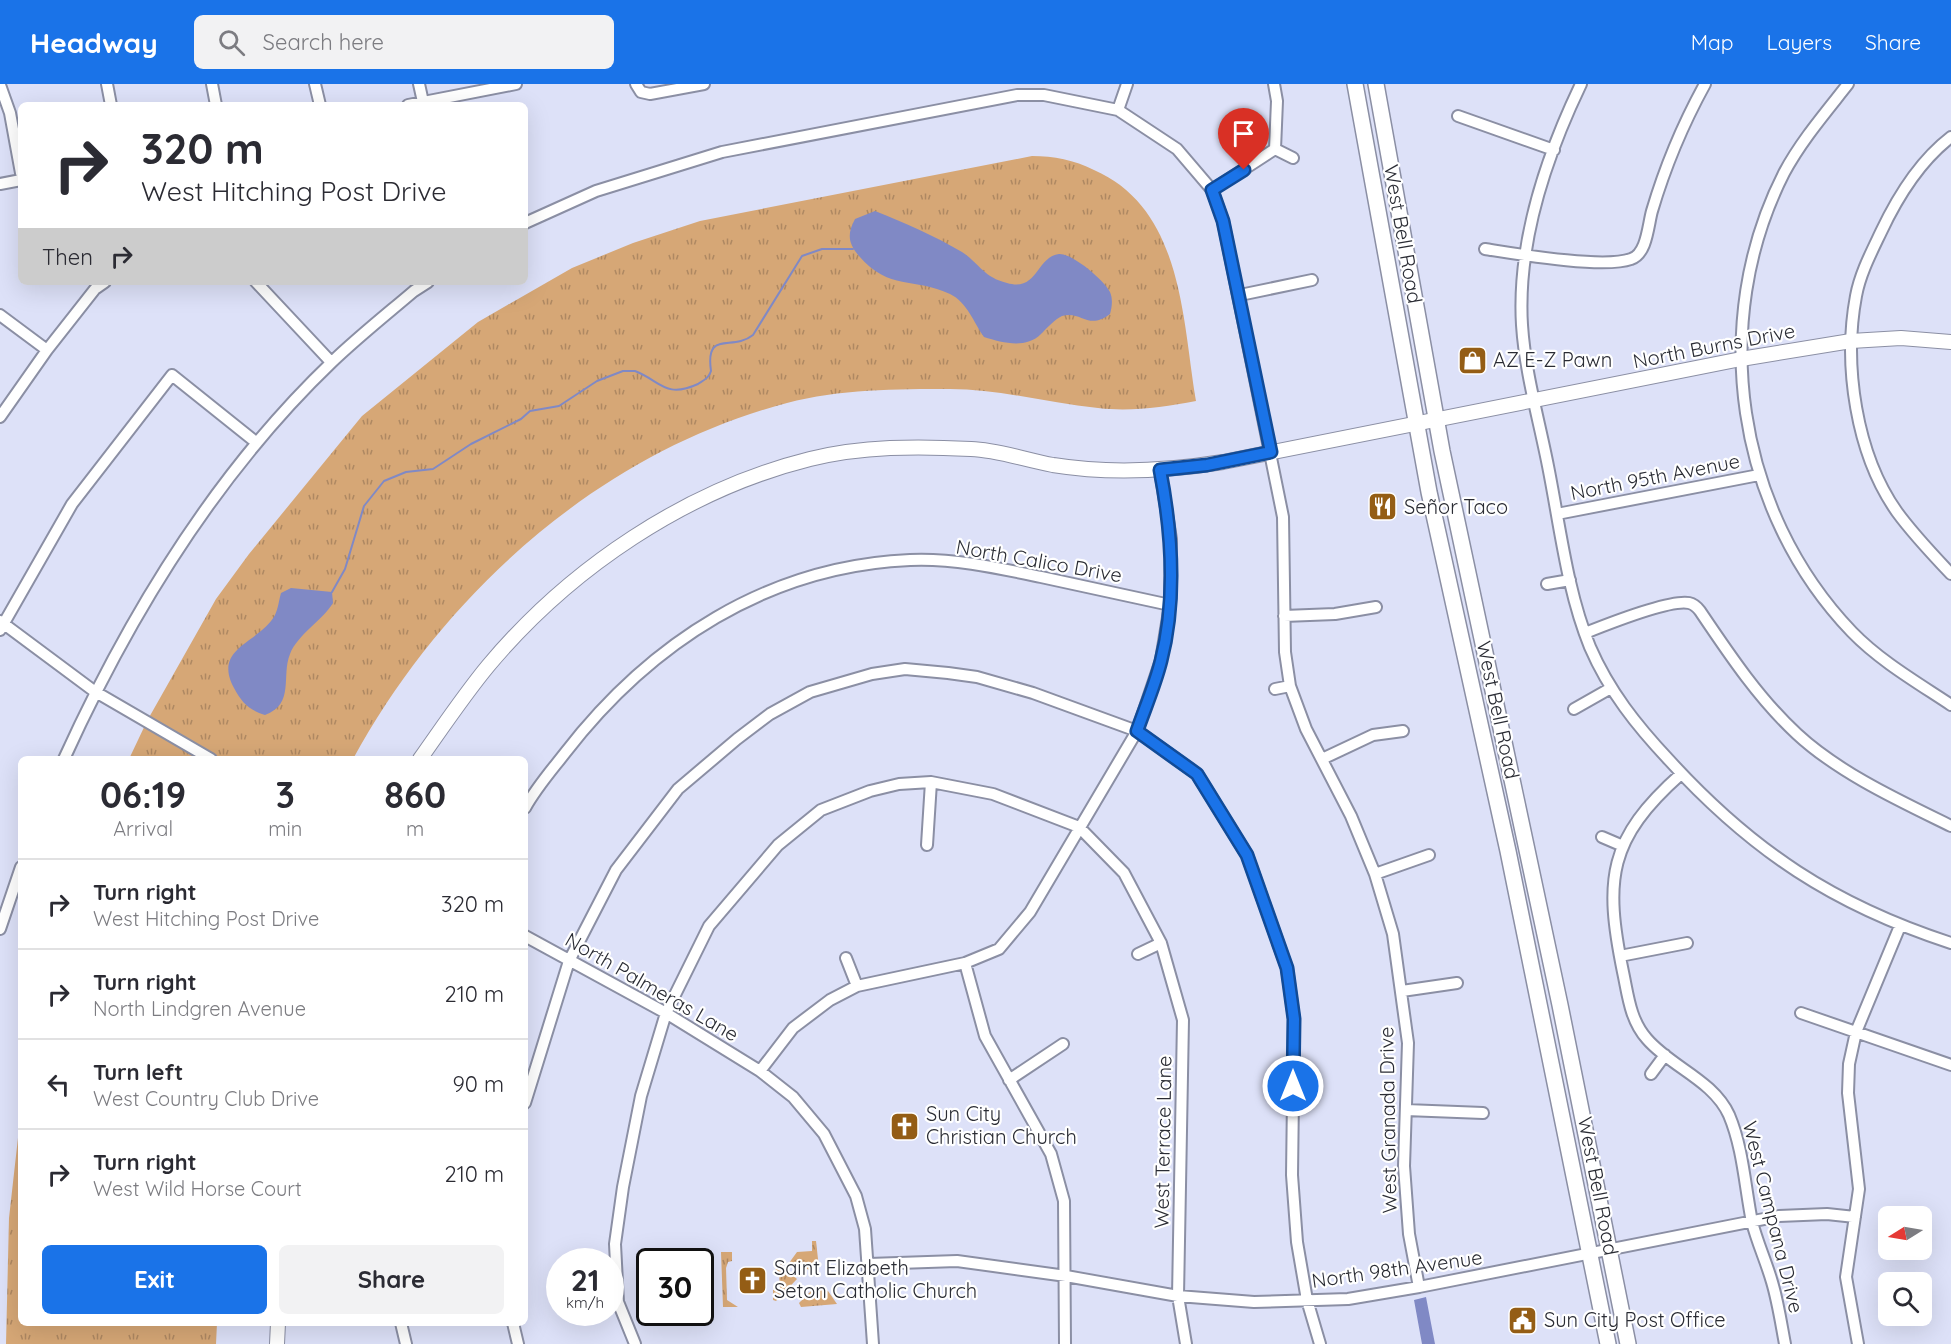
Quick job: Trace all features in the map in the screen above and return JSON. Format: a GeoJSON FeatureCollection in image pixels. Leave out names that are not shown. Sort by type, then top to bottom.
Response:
{"type":"FeatureCollection","features":[{"type":"Feature","properties":{"kind":"main road","name":"West Bell Road"},"geometry":{"type":"LineString","coordinates":[[1354,84],[1416,424],[1608,1344]]}},
{"type":"Feature","properties":{"kind":"main road","name":"West Bell Road"},"geometry":{"type":"LineString","coordinates":[[1376,84],[1436,420],[1560,1005],[1628,1344]]}},
{"type":"Feature","properties":{"kind":"street"},"geometry":{"type":"LineString","coordinates":[[106,84],[110,102]]}},
{"type":"Feature","properties":{"kind":"street"},"geometry":{"type":"LineString","coordinates":[[212,84],[215,102]]}},
{"type":"Feature","properties":{"kind":"street"},"geometry":{"type":"LineString","coordinates":[[315,84],[319,102]]}},
{"type":"Feature","properties":{"kind":"street"},"geometry":{"type":"LineString","coordinates":[[419,84],[423,102],[516,84]]}},
{"type":"Feature","properties":{"kind":"street"},"geometry":{"type":"LineString","coordinates":[[638,88],[650,94],[704,84]]}},
{"type":"Feature","properties":{"kind":"street"},"geometry":{"type":"LineString","coordinates":[[1118,110],[1126,84]]}},
{"type":"Feature","properties":{"kind":"street"},"geometry":{"type":"LineString","coordinates":[[1274,84],[1277,101],[1275,149]]}},
{"type":"Feature","properties":{"kind":"street"},"geometry":{"type":"LineString","coordinates":[[1581,84],[1554,150],[1538,199],[1526,255],[1522,324],[1570,580],[1585,633],[1611,688],[1637,725],[1681,774],[1727,819],[1786,865],[1845,900],[1900,926],[1951,943]]}},
{"type":"Feature","properties":{"kind":"street"},"geometry":{"type":"LineString","coordinates":[[1485,249],[1604,262],[1632,259],[1642,251],[1663,178],[1682,130],[1705,84]]}},
{"type":"Feature","properties":{"kind":"street"},"geometry":{"type":"LineString","coordinates":[[1848,84],[1785,171],[1771,204],[1748,281],[1743,318],[1741,359],[1744,414],[1759,475],[1782,535],[1818,589],[1853,633],[1951,705]]}},
{"type":"Feature","properties":{"kind":"street"},"geometry":{"type":"LineString","coordinates":[[0,85],[10,113],[18,157]]}},
{"type":"Feature","properties":{"kind":"street"},"geometry":{"type":"LineString","coordinates":[[528,222],[596,191],[722,152],[1017,95],[1044,94],[1118,110],[1177,149],[1212,190],[1275,149]]}},
{"type":"Feature","properties":{"kind":"street"},"geometry":{"type":"LineString","coordinates":[[1458,116],[1554,150]]}},
{"type":"Feature","properties":{"kind":"street"},"geometry":{"type":"LineString","coordinates":[[1951,137],[1937,148],[1887,219],[1867,261],[1856,295],[1851,341],[1855,392],[1862,433],[1876,472],[1896,510],[1951,574]]}},
{"type":"Feature","properties":{"kind":"street"},"geometry":{"type":"LineString","coordinates":[[1275,149],[1293,158]]}},
{"type":"Feature","properties":{"kind":"street"},"geometry":{"type":"LineString","coordinates":[[0,184],[18,181]]}},
{"type":"Feature","properties":{"kind":"street","name":"West Granada Drive"},"geometry":{"type":"LineString","coordinates":[[1212,190],[1223,221],[1283,517],[1285,651],[1290,686],[1298,713],[1351,816],[1375,874],[1393,934],[1408,1043],[1404,1166],[1409,1234],[1419,1287]]}},
{"type":"Feature","properties":{"kind":"street"},"geometry":{"type":"LineString","coordinates":[[1239,295],[1312,280]]}},
{"type":"Feature","properties":{"kind":"street"},"geometry":{"type":"LineString","coordinates":[[0,417],[47,350],[95,289],[101,285]]}},
{"type":"Feature","properties":{"kind":"street"},"geometry":{"type":"LineString","coordinates":[[259,285],[331,362]]}},
{"type":"Feature","properties":{"kind":"street"},"geometry":{"type":"LineString","coordinates":[[64,756],[94,691],[165,567],[257,443],[331,362],[411,286]]}},
{"type":"Feature","properties":{"kind":"street"},"geometry":{"type":"LineString","coordinates":[[0,315],[47,350]]}},
{"type":"Feature","properties":{"kind":"street","name":"North Burns Drive"},"geometry":{"type":"LineString","coordinates":[[422,756],[489,665],[549,604],[598,561],[715,492],[812,459],[891,447],[974,449],[1067,467],[1160,470],[1215,463],[1741,359],[1851,341],[1901,338],[1951,342]]}},
{"type":"Feature","properties":{"kind":"street"},"geometry":{"type":"LineString","coordinates":[[206,756],[94,691],[1,625],[72,504],[172,375],[257,443]]}},
{"type":"Feature","properties":{"kind":"street"},"geometry":{"type":"LineString","coordinates":[[760,1071],[793,1028],[830,1000],[857,986],[966,963],[999,949],[1030,912],[1137,731],[1161,660],[1170,605],[1171,539],[1160,470]]}},
{"type":"Feature","properties":{"kind":"street","name":"North 95th Avenue"},"geometry":{"type":"LineString","coordinates":[[1557,514],[1759,475]]}},
{"type":"Feature","properties":{"kind":"street","name":"North Calico Drive"},"geometry":{"type":"LineString","coordinates":[[528,804],[587,724],[618,692],[662,655],[712,617],[760,593],[807,577],[846,567],[911,560],[984,565],[1170,605]]}},
{"type":"Feature","properties":{"kind":"street"},"geometry":{"type":"LineString","coordinates":[[1547,584],[1570,580]]}},
{"type":"Feature","properties":{"kind":"street"},"geometry":{"type":"LineString","coordinates":[[1585,633],[1646,612],[1681,603],[1692,604],[1700,611],[1741,671],[1797,735],[1860,779],[1951,826]]}},
{"type":"Feature","properties":{"kind":"street"},"geometry":{"type":"LineString","coordinates":[[1284,616],[1335,614],[1376,607]]}},
{"type":"Feature","properties":{"kind":"street"},"geometry":{"type":"LineString","coordinates":[[528,1093],[569,961],[616,870],[678,789],[770,714],[810,692],[872,674],[894,671],[948,673],[977,677],[1033,693],[1137,731],[1197,774],[1247,855],[1287,968],[1294,1019],[1292,1175],[1297,1242],[1307,1300],[1320,1344]]}},
{"type":"Feature","properties":{"kind":"street"},"geometry":{"type":"LineString","coordinates":[[1275,689],[1290,686]]}},
{"type":"Feature","properties":{"kind":"street"},"geometry":{"type":"LineString","coordinates":[[1574,709],[1611,688]]}},
{"type":"Feature","properties":{"kind":"street"},"geometry":{"type":"LineString","coordinates":[[1322,759],[1373,735],[1403,731]]}},
{"type":"Feature","properties":{"kind":"street","name":"West Campana Drive"},"geometry":{"type":"LineString","coordinates":[[1681,774],[1647,806],[1623,846],[1614,875],[1612,897],[1620,956],[1635,1022],[1646,1038],[1705,1086],[1725,1107],[1735,1133],[1752,1221],[1772,1281],[1785,1344]]}},
{"type":"Feature","properties":{"kind":"street"},"geometry":{"type":"LineString","coordinates":[[635,1344],[618,1302],[615,1244],[623,1187],[641,1096],[666,1013],[709,926],[778,845],[821,810],[870,791],[899,784],[931,782],[993,795],[1079,827]]}},
{"type":"Feature","properties":{"kind":"street"},"geometry":{"type":"LineString","coordinates":[[927,845],[931,782]]}},
{"type":"Feature","properties":{"kind":"street","name":"West Terrace Lane"},"geometry":{"type":"LineString","coordinates":[[1079,827],[1124,873],[1161,943],[1183,1020],[1178,1296],[1186,1344]]}},
{"type":"Feature","properties":{"kind":"street"},"geometry":{"type":"LineString","coordinates":[[1602,837],[1623,846]]}},
{"type":"Feature","properties":{"kind":"street"},"geometry":{"type":"LineString","coordinates":[[1375,874],[1429,855]]}},
{"type":"Feature","properties":{"kind":"street"},"geometry":{"type":"LineString","coordinates":[[0,929],[18,876]]}},
{"type":"Feature","properties":{"kind":"street"},"geometry":{"type":"LineString","coordinates":[[1858,1344],[1846,1277],[1859,1180],[1848,1084],[1850,1054],[1856,1032],[1900,926]]}},
{"type":"Feature","properties":{"kind":"street","name":"North Palmeras Lane"},"geometry":{"type":"LineString","coordinates":[[528,938],[666,1013],[760,1071],[793,1098],[824,1134],[856,1196],[865,1228],[873,1344]]}},
{"type":"Feature","properties":{"kind":"street"},"geometry":{"type":"LineString","coordinates":[[1138,954],[1161,943]]}},
{"type":"Feature","properties":{"kind":"street"},"geometry":{"type":"LineString","coordinates":[[1620,956],[1687,943]]}},
{"type":"Feature","properties":{"kind":"street"},"geometry":{"type":"LineString","coordinates":[[846,957],[857,986]]}},
{"type":"Feature","properties":{"kind":"street"},"geometry":{"type":"LineString","coordinates":[[966,963],[985,1036],[1051,1154],[1064,1201],[1065,1344]]}},
{"type":"Feature","properties":{"kind":"street"},"geometry":{"type":"LineString","coordinates":[[1402,991],[1457,984]]}},
{"type":"Feature","properties":{"kind":"street"},"geometry":{"type":"LineString","coordinates":[[1801,1013],[1951,1065]]}},
{"type":"Feature","properties":{"kind":"street"},"geometry":{"type":"LineString","coordinates":[[1009,1080],[1063,1044]]}},
{"type":"Feature","properties":{"kind":"street"},"geometry":{"type":"LineString","coordinates":[[1651,1074],[1665,1055]]}},
{"type":"Feature","properties":{"kind":"street"},"geometry":{"type":"LineString","coordinates":[[1406,1110],[1483,1113]]}},
{"type":"Feature","properties":{"kind":"street","name":"North 98th Avenue"},"geometry":{"type":"LineString","coordinates":[[869,1264],[957,1261],[1066,1276],[1178,1296],[1254,1302],[1348,1299],[1779,1216],[1815,1214],[1855,1217]]}},
{"type":"Feature","properties":{"kind":"street"},"geometry":{"type":"LineString","coordinates":[[277,1344],[278,1326]]}},
{"type":"Feature","properties":{"kind":"street"},"geometry":{"type":"LineString","coordinates":[[402,1326],[406,1344]]}},
{"type":"Feature","properties":{"kind":"street"},"geometry":{"type":"LineString","coordinates":[[514,1326],[518,1344]]}},
{"type":"Feature","properties":{"kind":"green space"},"geometry":{"type":"Polygon","coordinates":[[[1032,156],[1064,159],[1079,164],[1094,170],[1123,188],[1146,211],[1162,238],[1181,302],[1196,401],[1147,408],[1110,409],[968,390],[909,389],[827,395],[787,403],[719,426],[654,456],[592,493],[534,537],[481,586],[433,640],[390,698],[355,756],[130,756],[147,721],[216,599],[249,554],[362,416],[478,322],[572,268],[633,243],[700,221],[1032,156]]]}},
{"type":"Feature","properties":{"kind":"green space"},"geometry":{"type":"Polygon","coordinates":[[[18,1138],[18,1326],[217,1326],[216,1344],[6,1344],[9,1218],[18,1138]]]}},
{"type":"Feature","properties":{"kind":"green space"},"geometry":{"type":"Polygon","coordinates":[[[812,1241],[816,1241],[819,1268],[810,1271],[806,1268],[801,1274],[789,1263],[797,1252],[812,1251],[812,1241]]]}},
{"type":"Feature","properties":{"kind":"green space"},"geometry":{"type":"Polygon","coordinates":[[[721,1252],[732,1252],[732,1261],[728,1262],[726,1268],[727,1300],[738,1307],[723,1307],[721,1252]]]}},
{"type":"Feature","properties":{"kind":"green space"},"geometry":{"type":"Polygon","coordinates":[[[781,1264],[797,1279],[776,1301],[773,1300],[773,1290],[780,1288],[779,1274],[773,1272],[781,1264]]]}},
{"type":"Feature","properties":{"kind":"green space"},"geometry":{"type":"Polygon","coordinates":[[[816,1286],[828,1291],[837,1304],[801,1307],[799,1303],[816,1286]]]}},
{"type":"Feature","properties":{"kind":"water"},"geometry":{"type":"Polygon","coordinates":[[[875,211],[952,246],[968,256],[992,277],[1007,283],[1025,283],[1051,256],[1059,254],[1072,258],[1087,268],[1107,287],[1112,297],[1110,314],[1096,321],[1069,315],[1062,316],[1035,339],[1028,342],[1006,343],[984,337],[966,307],[950,294],[891,279],[870,267],[859,256],[850,238],[852,224],[855,219],[875,211]]]}},
{"type":"Feature","properties":{"kind":"water"},"geometry":{"type":"Polygon","coordinates":[[[291,588],[332,592],[333,603],[294,647],[288,662],[284,697],[274,710],[265,715],[250,708],[240,698],[229,674],[229,663],[233,654],[268,624],[276,613],[281,593],[291,588]]]}},
{"type":"Feature","properties":{"kind":"water"},"geometry":{"type":"Polygon","coordinates":[[[1426,1297],[1435,1344],[1422,1344],[1414,1300],[1426,1297]]]}},
{"type":"Feature","properties":{"kind":"waterway"},"geometry":{"type":"LineString","coordinates":[[332,592],[345,569],[364,506],[384,481],[406,472],[433,469],[471,444],[521,419],[530,411],[559,406],[597,381],[623,371],[635,371],[670,389],[678,390],[698,384],[706,379],[711,371],[710,358],[716,346],[745,340],[753,335],[802,256],[822,249],[853,249]]}},
{"type":"Feature","properties":{"kind":"place","name":"AZ E-Z Pawn"},"geometry":{"type":"Point","coordinates":[1472,360]}},
{"type":"Feature","properties":{"kind":"place","name":"Señor Taco"},"geometry":{"type":"Point","coordinates":[1383,507]}},
{"type":"Feature","properties":{"kind":"place","name":"Sun City Christian Church"},"geometry":{"type":"Point","coordinates":[905,1126]}},
{"type":"Feature","properties":{"kind":"place","name":"Saint Elizabeth Seton Catholic Church"},"geometry":{"type":"Point","coordinates":[753,1280]}},
{"type":"Feature","properties":{"kind":"place","name":"Sun City Post Office"},"geometry":{"type":"Point","coordinates":[1523,1320]}},
{"type":"Feature","properties":{"kind":"route"},"geometry":{"type":"LineString","coordinates":[[1244,170],[1212,190],[1223,221],[1271,452],[1207,465],[1160,470],[1171,539],[1170,605],[1161,660],[1137,731],[1197,774],[1247,855],[1287,968],[1294,1019],[1293,1086]]}}]}
